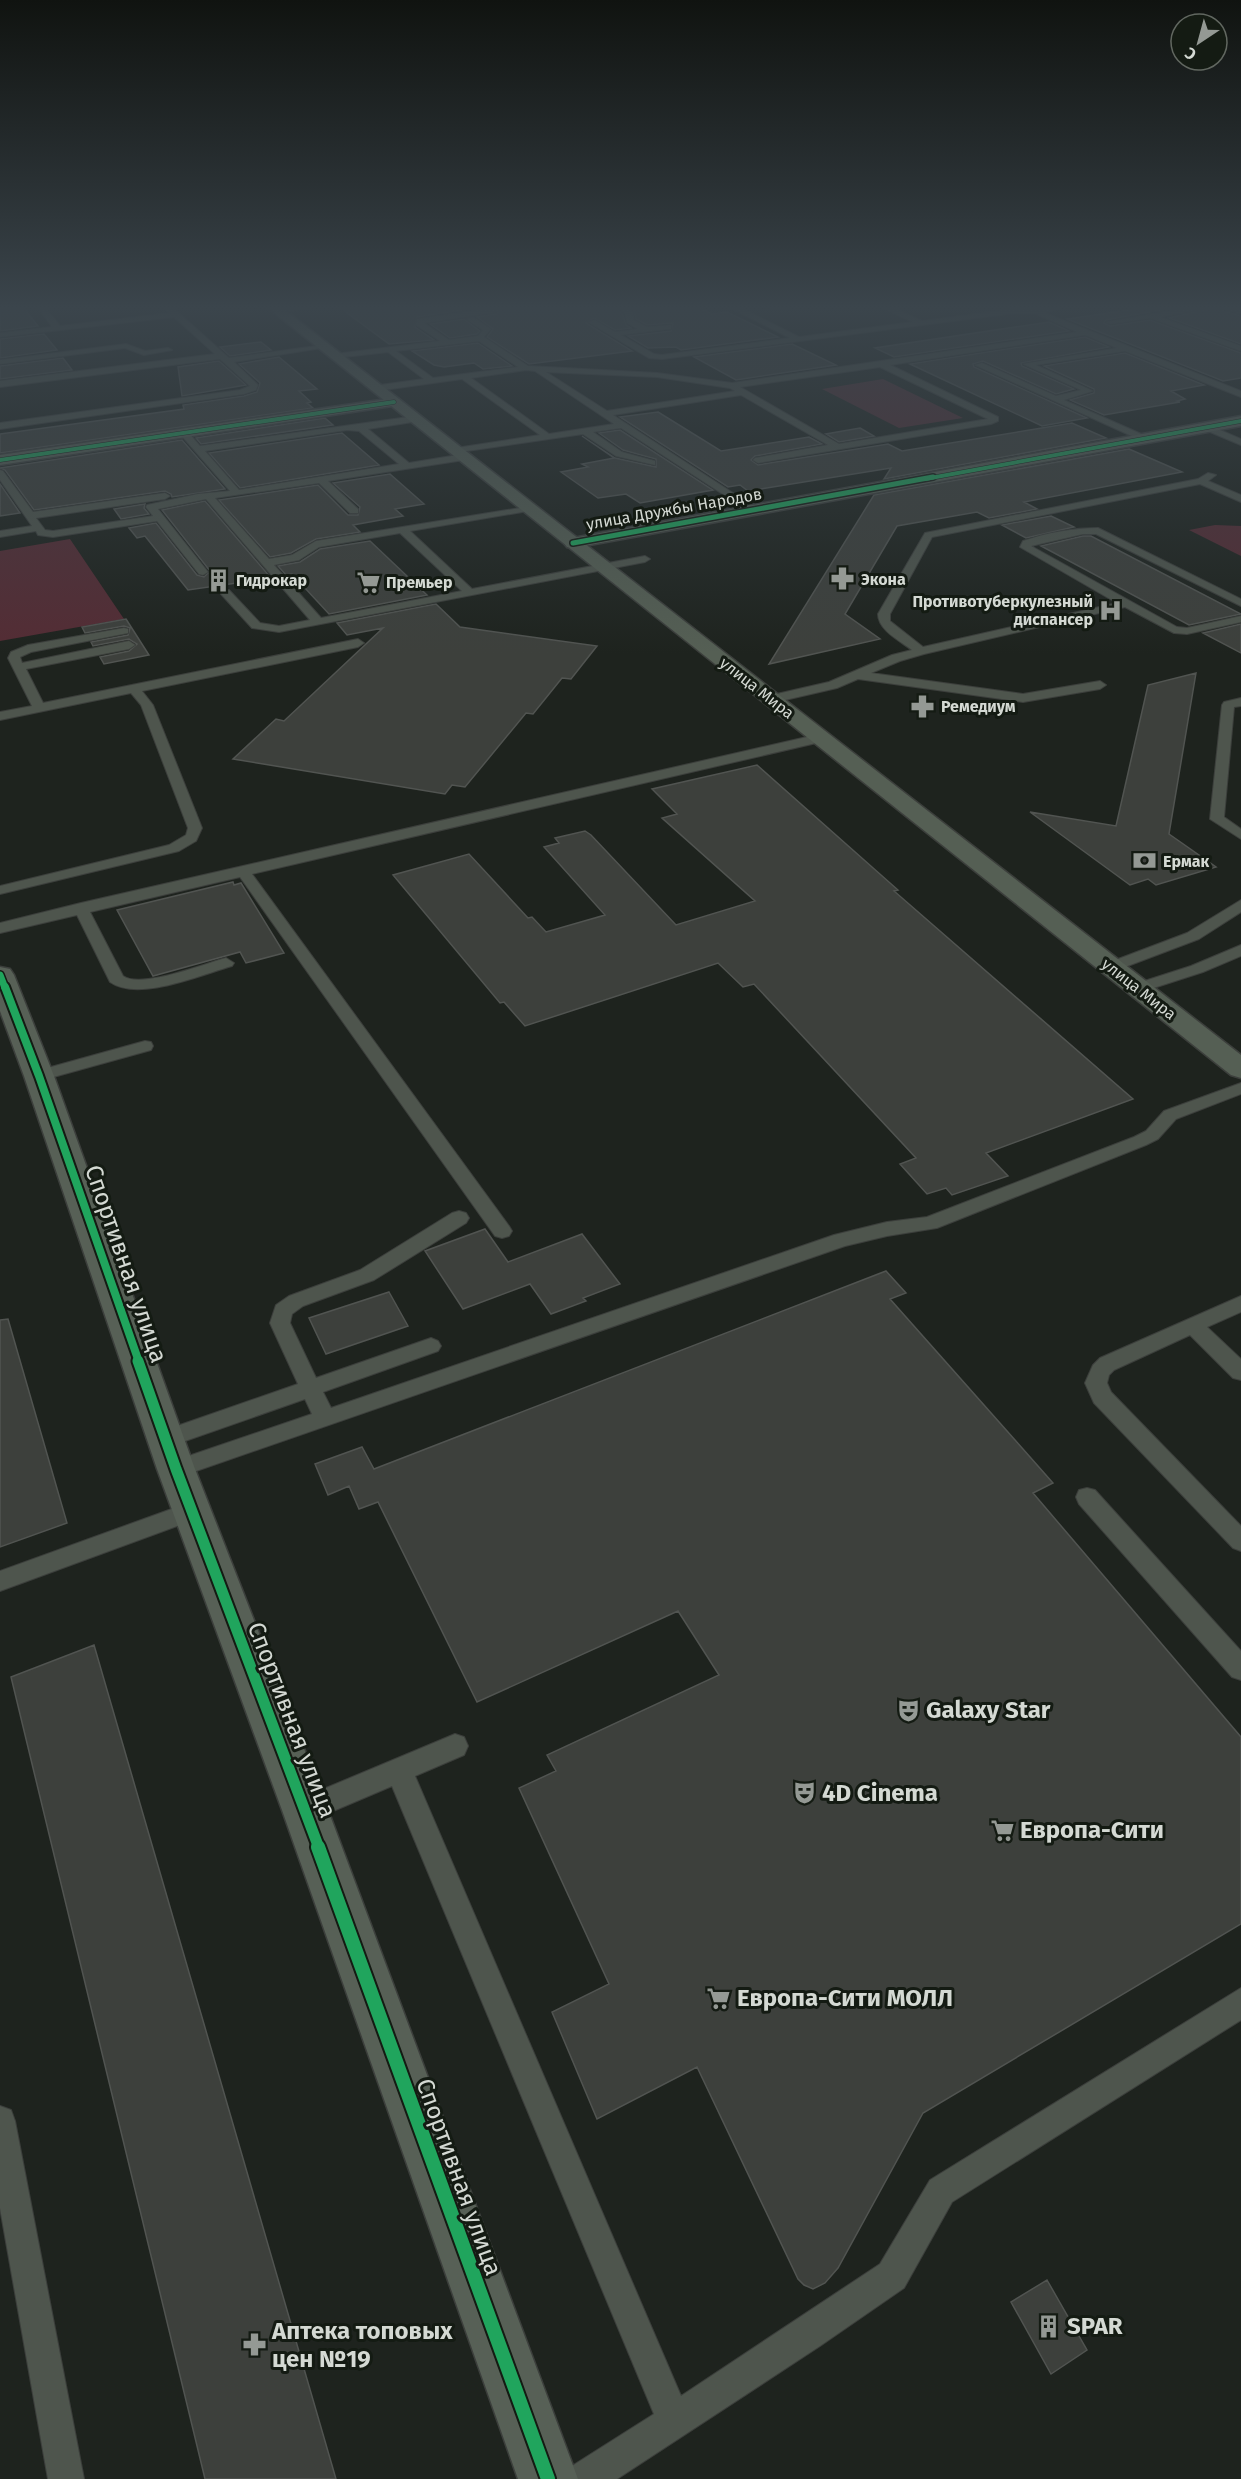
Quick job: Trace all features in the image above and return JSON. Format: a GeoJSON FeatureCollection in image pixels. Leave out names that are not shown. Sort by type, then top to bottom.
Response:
{"type":"FeatureCollection","features":[{"type":"Feature","properties":{"kind":"main road","name":"улица Мира"},"geometry":{"type":"LineString","coordinates":[[421,423],[1241,1069]]}},
{"type":"Feature","properties":{"kind":"street"},"geometry":{"type":"LineString","coordinates":[[0,460],[254,423]]}},
{"type":"Feature","properties":{"kind":"street","name":"улица Дружбы Народов"},"geometry":{"type":"LineString","coordinates":[[573,543],[1231,423]]}},
{"type":"Feature","properties":{"kind":"street","name":"Спортивная улица"},"geometry":{"type":"LineString","coordinates":[[4,995],[39,1076],[191,1510],[305,1810],[548,2479]]}},
{"type":"Feature","properties":{"kind":"lane"},"geometry":{"type":"LineString","coordinates":[[0,426],[23,423]]}},
{"type":"Feature","properties":{"kind":"lane"},"geometry":{"type":"LineString","coordinates":[[199,449],[347,427],[361,428],[393,423]]}},
{"type":"Feature","properties":{"kind":"lane"},"geometry":{"type":"LineString","coordinates":[[528,423],[548,437]]}},
{"type":"Feature","properties":{"kind":"lane"},"geometry":{"type":"LineString","coordinates":[[619,423],[752,510]]}},
{"type":"Feature","properties":{"kind":"lane"},"geometry":{"type":"LineString","coordinates":[[795,423],[836,446]]}},
{"type":"Feature","properties":{"kind":"lane"},"geometry":{"type":"LineString","coordinates":[[758,460],[973,423]]}},
{"type":"Feature","properties":{"kind":"lane"},"geometry":{"type":"LineString","coordinates":[[1109,423],[1144,438]]}},
{"type":"Feature","properties":{"kind":"lane"},"geometry":{"type":"LineString","coordinates":[[28,516],[321,480],[623,425]]}},
{"type":"Feature","properties":{"kind":"lane"},"geometry":{"type":"LineString","coordinates":[[1206,427],[1241,442]]}},
{"type":"Feature","properties":{"kind":"lane"},"geometry":{"type":"LineString","coordinates":[[361,428],[407,466]]}},
{"type":"Feature","properties":{"kind":"lane"},"geometry":{"type":"LineString","coordinates":[[585,431],[619,454],[652,463]]}},
{"type":"Feature","properties":{"kind":"lane"},"geometry":{"type":"LineString","coordinates":[[184,433],[233,489]]}},
{"type":"Feature","properties":{"kind":"lane"},"geometry":{"type":"LineString","coordinates":[[0,473],[36,528],[42,533],[53,534],[159,518]]}},
{"type":"Feature","properties":{"kind":"lane"},"geometry":{"type":"LineString","coordinates":[[921,651],[888,626],[884,621],[884,614],[929,535],[1206,478],[1241,499]]}},
{"type":"Feature","properties":{"kind":"lane"},"geometry":{"type":"LineString","coordinates":[[321,480],[354,511]]}},
{"type":"Feature","properties":{"kind":"lane"},"geometry":{"type":"LineString","coordinates":[[203,572],[151,507],[155,504],[209,497],[233,489]]}},
{"type":"Feature","properties":{"kind":"lane"},"geometry":{"type":"LineString","coordinates":[[209,497],[318,622]]}},
{"type":"Feature","properties":{"kind":"lane"},"geometry":{"type":"LineString","coordinates":[[267,563],[296,558],[316,544],[528,508]]}},
{"type":"Feature","properties":{"kind":"lane"},"geometry":{"type":"LineString","coordinates":[[0,534],[36,528]]}},
{"type":"Feature","properties":{"kind":"lane"},"geometry":{"type":"LineString","coordinates":[[402,529],[469,592]]}},
{"type":"Feature","properties":{"kind":"lane"},"geometry":{"type":"LineString","coordinates":[[1241,603],[1098,531],[1083,531],[1027,543],[1025,547],[1169,628],[1180,631],[1241,619]]}},
{"type":"Feature","properties":{"kind":"lane"},"geometry":{"type":"LineString","coordinates":[[225,592],[256,626],[279,629],[645,559]]}},
{"type":"Feature","properties":{"kind":"lane"},"geometry":{"type":"LineString","coordinates":[[772,699],[833,685],[897,658],[921,651],[1125,604]]}},
{"type":"Feature","properties":{"kind":"lane"},"geometry":{"type":"LineString","coordinates":[[39,708],[14,658],[15,655],[28,648],[124,631]]}},
{"type":"Feature","properties":{"kind":"lane"},"geometry":{"type":"LineString","coordinates":[[0,716],[357,643]]}},
{"type":"Feature","properties":{"kind":"lane"},"geometry":{"type":"LineString","coordinates":[[18,666],[129,645]]}},
{"type":"Feature","properties":{"kind":"lane"},"geometry":{"type":"LineString","coordinates":[[857,675],[1023,698],[1100,685]]}},
{"type":"Feature","properties":{"kind":"lane"},"geometry":{"type":"LineString","coordinates":[[0,890],[174,848],[194,835],[195,828],[147,705],[134,688]]}},
{"type":"Feature","properties":{"kind":"lane"},"geometry":{"type":"LineString","coordinates":[[1241,702],[1228,705],[1217,819],[1241,834]]}},
{"type":"Feature","properties":{"kind":"lane"},"geometry":{"type":"LineString","coordinates":[[0,928],[242,870],[820,738]]}},
{"type":"Feature","properties":{"kind":"lane"},"geometry":{"type":"LineString","coordinates":[[1224,741],[1241,743]]}},
{"type":"Feature","properties":{"kind":"lane"},"geometry":{"type":"LineString","coordinates":[[242,870],[502,1231]]}},
{"type":"Feature","properties":{"kind":"lane"},"geometry":{"type":"LineString","coordinates":[[1112,967],[1193,936],[1241,905]]}},
{"type":"Feature","properties":{"kind":"lane"},"geometry":{"type":"LineString","coordinates":[[81,908],[116,980],[123,984],[143,986],[226,963]]}},
{"type":"Feature","properties":{"kind":"lane"},"geometry":{"type":"LineString","coordinates":[[1138,988],[1197,969],[1241,950]]}},
{"type":"Feature","properties":{"kind":"lane"},"geometry":{"type":"LineString","coordinates":[[39,1076],[145,1046]]}},
{"type":"Feature","properties":{"kind":"lane"},"geometry":{"type":"LineString","coordinates":[[171,1454],[325,1419],[841,1240],[887,1228],[930,1222],[1140,1141],[1152,1135],[1170,1115],[1241,1088]]}},
{"type":"Feature","properties":{"kind":"lane"},"geometry":{"type":"LineString","coordinates":[[325,1419],[280,1323],[283,1310],[296,1301],[367,1275],[459,1218]]}},
{"type":"Feature","properties":{"kind":"lane"},"geometry":{"type":"LineString","coordinates":[[1241,1303],[1107,1364],[1100,1371],[1096,1383],[1102,1397],[1241,1541]]}},
{"type":"Feature","properties":{"kind":"lane"},"geometry":{"type":"LineString","coordinates":[[1192,1325],[1241,1372]]}},
{"type":"Feature","properties":{"kind":"lane"},"geometry":{"type":"LineString","coordinates":[[171,1454],[310,1388],[432,1346]]}},
{"type":"Feature","properties":{"kind":"lane"},"geometry":{"type":"LineString","coordinates":[[1087,1497],[1241,1669]]}},
{"type":"Feature","properties":{"kind":"lane"},"geometry":{"type":"LineString","coordinates":[[0,1581],[191,1510]]}},
{"type":"Feature","properties":{"kind":"lane"},"geometry":{"type":"LineString","coordinates":[[305,1810],[455,1746]]}},
{"type":"Feature","properties":{"kind":"lane"},"geometry":{"type":"LineString","coordinates":[[399,1770],[675,2422]]}},
{"type":"Feature","properties":{"kind":"lane"},"geometry":{"type":"LineString","coordinates":[[585,2479],[675,2422],[892,2276],[941,2191],[1241,2003]]}},
{"type":"Feature","properties":{"kind":"lane"},"geometry":{"type":"LineString","coordinates":[[1,2137],[66,2479]]}},
{"type":"Feature","properties":{"kind":"shaded area"},"geometry":{"type":"Polygon","coordinates":[[[889,423],[933,423],[899,428],[889,423]]]}},
{"type":"Feature","properties":{"kind":"shaded area"},"geometry":{"type":"Polygon","coordinates":[[[1215,525],[1241,526],[1241,556],[1189,530],[1215,525]]]}},
{"type":"Feature","properties":{"kind":"shaded area"},"geometry":{"type":"Polygon","coordinates":[[[70,539],[124,619],[0,641],[0,551],[70,539]]]}},
{"type":"Feature","properties":{"kind":"building"},"geometry":{"type":"Polygon","coordinates":[[[83,423],[211,423],[0,453],[0,434],[83,423]]]}},
{"type":"Feature","properties":{"kind":"building"},"geometry":{"type":"Polygon","coordinates":[[[295,423],[330,423],[333,425],[201,444],[196,438],[295,423]]]}},
{"type":"Feature","properties":{"kind":"building"},"geometry":{"type":"Polygon","coordinates":[[[629,423],[675,423],[721,451],[809,437],[822,444],[755,456],[751,460],[758,465],[888,444],[902,451],[1072,423],[1106,438],[884,479],[891,468],[748,491],[740,485],[728,487],[629,423]]]}},
{"type":"Feature","properties":{"kind":"building"},"geometry":{"type":"Polygon","coordinates":[[[1035,423],[1061,423],[1042,426],[1035,423]]]}},
{"type":"Feature","properties":{"kind":"building"},"geometry":{"type":"Polygon","coordinates":[[[860,428],[874,436],[839,442],[826,434],[860,428]]]}},
{"type":"Feature","properties":{"kind":"building"},"geometry":{"type":"Polygon","coordinates":[[[620,430],[713,490],[640,503],[626,494],[598,498],[561,472],[588,467],[582,464],[614,458],[582,436],[615,458],[656,467],[656,459],[623,450],[599,433],[620,430]]]}},
{"type":"Feature","properties":{"kind":"building"},"geometry":{"type":"Polygon","coordinates":[[[342,433],[379,465],[240,488],[209,453],[342,433]]]}},
{"type":"Feature","properties":{"kind":"building"},"geometry":{"type":"Polygon","coordinates":[[[182,440],[225,489],[172,497],[165,491],[34,510],[5,470],[0,468],[182,440]]]}},
{"type":"Feature","properties":{"kind":"building"},"geometry":{"type":"Polygon","coordinates":[[[1129,449],[1182,472],[1024,502],[1037,509],[989,518],[977,512],[897,526],[845,614],[880,639],[769,664],[874,495],[1129,449]]]}},
{"type":"Feature","properties":{"kind":"building"},"geometry":{"type":"Polygon","coordinates":[[[390,474],[424,504],[395,509],[403,516],[353,525],[360,532],[316,539],[291,553],[270,557],[219,500],[318,485],[348,515],[358,515],[360,507],[333,483],[390,474]]]}},
{"type":"Feature","properties":{"kind":"building"},"geometry":{"type":"Polygon","coordinates":[[[0,484],[20,513],[0,516],[0,484]]]}},
{"type":"Feature","properties":{"kind":"building"},"geometry":{"type":"Polygon","coordinates":[[[205,501],[271,578],[188,590],[145,536],[137,538],[129,528],[156,523],[197,575],[204,577],[210,571],[162,510],[205,501]]]}},
{"type":"Feature","properties":{"kind":"building"},"geometry":{"type":"Polygon","coordinates":[[[145,504],[144,508],[149,514],[121,519],[114,509],[145,504]]]}},
{"type":"Feature","properties":{"kind":"building"},"geometry":{"type":"Polygon","coordinates":[[[1051,516],[1074,527],[1026,538],[1002,525],[1051,516]]]}},
{"type":"Feature","properties":{"kind":"building"},"geometry":{"type":"Polygon","coordinates":[[[1091,536],[1241,614],[1189,625],[1041,546],[1091,536]]]}},
{"type":"Feature","properties":{"kind":"building","name":"Премьер"},"geometry":{"type":"Polygon","coordinates":[[[370,541],[427,595],[329,614],[292,574],[286,575],[278,566],[300,562],[320,549],[370,541]]]}},
{"type":"Feature","properties":{"kind":"building"},"geometry":{"type":"Polygon","coordinates":[[[436,604],[460,627],[597,646],[571,679],[562,678],[533,714],[526,713],[465,787],[452,785],[445,794],[233,759],[276,719],[284,721],[383,628],[347,635],[337,623],[436,604]]]}},
{"type":"Feature","properties":{"kind":"building"},"geometry":{"type":"Polygon","coordinates":[[[126,619],[149,655],[104,664],[100,657],[129,651],[137,644],[129,639],[93,646],[91,642],[128,635],[130,628],[124,626],[85,633],[82,627],[126,619]]]}},
{"type":"Feature","properties":{"kind":"building"},"geometry":{"type":"Polygon","coordinates":[[[1241,624],[1241,653],[1203,633],[1241,624]]]}},
{"type":"Feature","properties":{"kind":"building"},"geometry":{"type":"Polygon","coordinates":[[[1196,673],[1169,834],[1216,867],[1156,885],[1148,879],[1130,885],[1030,812],[1116,826],[1148,685],[1196,673]]]}},
{"type":"Feature","properties":{"kind":"building"},"geometry":{"type":"Polygon","coordinates":[[[757,765],[898,890],[894,891],[1133,1099],[986,1153],[1008,1176],[952,1195],[946,1188],[927,1194],[900,1164],[916,1158],[754,984],[743,987],[718,963],[525,1026],[504,1002],[500,1003],[393,875],[469,854],[528,918],[532,917],[546,932],[605,915],[544,847],[559,843],[555,838],[585,831],[676,925],[755,901],[662,818],[677,814],[652,789],[757,765]]]}},
{"type":"Feature","properties":{"kind":"building"},"geometry":{"type":"Polygon","coordinates":[[[233,882],[234,885],[241,883],[284,953],[246,963],[240,952],[153,976],[117,910],[233,882]]]}},
{"type":"Feature","properties":{"kind":"building"},"geometry":{"type":"Polygon","coordinates":[[[485,1229],[508,1262],[582,1234],[620,1284],[583,1298],[586,1301],[551,1314],[530,1284],[463,1309],[425,1251],[485,1229]]]}},
{"type":"Feature","properties":{"kind":"building"},"geometry":{"type":"Polygon","coordinates":[[[886,1271],[906,1293],[890,1299],[1053,1483],[1033,1493],[1241,1737],[1241,1924],[923,2113],[838,2268],[825,2283],[813,2289],[798,2279],[697,2067],[597,2119],[552,2012],[609,1984],[519,1788],[556,1771],[547,1755],[719,1675],[678,1611],[477,1702],[378,1502],[359,1509],[349,1486],[328,1495],[315,1464],[362,1447],[374,1469],[886,1271]]]}},
{"type":"Feature","properties":{"kind":"building"},"geometry":{"type":"Polygon","coordinates":[[[389,1292],[408,1326],[326,1354],[309,1318],[389,1292]]]}},
{"type":"Feature","properties":{"kind":"building"},"geometry":{"type":"Polygon","coordinates":[[[8,1319],[67,1523],[0,1547],[0,1320],[8,1319]]]}},
{"type":"Feature","properties":{"kind":"building"},"geometry":{"type":"Polygon","coordinates":[[[94,1645],[336,2479],[205,2479],[11,1677],[94,1645]]]}},
{"type":"Feature","properties":{"kind":"building","name":"SPAR"},"geometry":{"type":"Polygon","coordinates":[[[1047,2280],[1087,2350],[1051,2374],[1011,2302],[1047,2280]]]}},
{"type":"Feature","properties":{"kind":"cycle path"},"geometry":{"type":"LineString","coordinates":[[0,460],[253,423]]}},
{"type":"Feature","properties":{"kind":"cycle path"},"geometry":{"type":"LineString","coordinates":[[573,543],[1232,423]]}},
{"type":"Feature","properties":{"kind":"cycle path"},"geometry":{"type":"LineString","coordinates":[[0,975],[39,1076],[176,1469],[305,1810],[548,2479]]}},
{"type":"Feature","properties":{"kind":"place","name":"Экона"},"geometry":{"type":"Point","coordinates":[843,579]}},
{"type":"Feature","properties":{"kind":"place","name":"Гидрокар"},"geometry":{"type":"Point","coordinates":[218,580]}},
{"type":"Feature","properties":{"kind":"place","name":"Премьер"},"geometry":{"type":"Point","coordinates":[368,582]}},
{"type":"Feature","properties":{"kind":"place","name":"Противотуберкулезный диспансер"},"geometry":{"type":"Point","coordinates":[1111,610]}},
{"type":"Feature","properties":{"kind":"place","name":"Ремедиум"},"geometry":{"type":"Point","coordinates":[923,706]}},
{"type":"Feature","properties":{"kind":"place","name":"Ермак"},"geometry":{"type":"Point","coordinates":[1145,861]}},
{"type":"Feature","properties":{"kind":"place","name":"Galaxy Star"},"geometry":{"type":"Point","coordinates":[908,1710]}},
{"type":"Feature","properties":{"kind":"place","name":"4D Cinema"},"geometry":{"type":"Point","coordinates":[804,1793]}},
{"type":"Feature","properties":{"kind":"place","name":"Европа-Сити"},"geometry":{"type":"Point","coordinates":[1002,1830]}},
{"type":"Feature","properties":{"kind":"place","name":"Европа-Сити МОЛЛ"},"geometry":{"type":"Point","coordinates":[719,1998]}},
{"type":"Feature","properties":{"kind":"place","name":"SPAR"},"geometry":{"type":"Point","coordinates":[1049,2326]}},
{"type":"Feature","properties":{"kind":"place","name":"Аптека топовых цен №19"},"geometry":{"type":"Point","coordinates":[254,2345]}}]}
